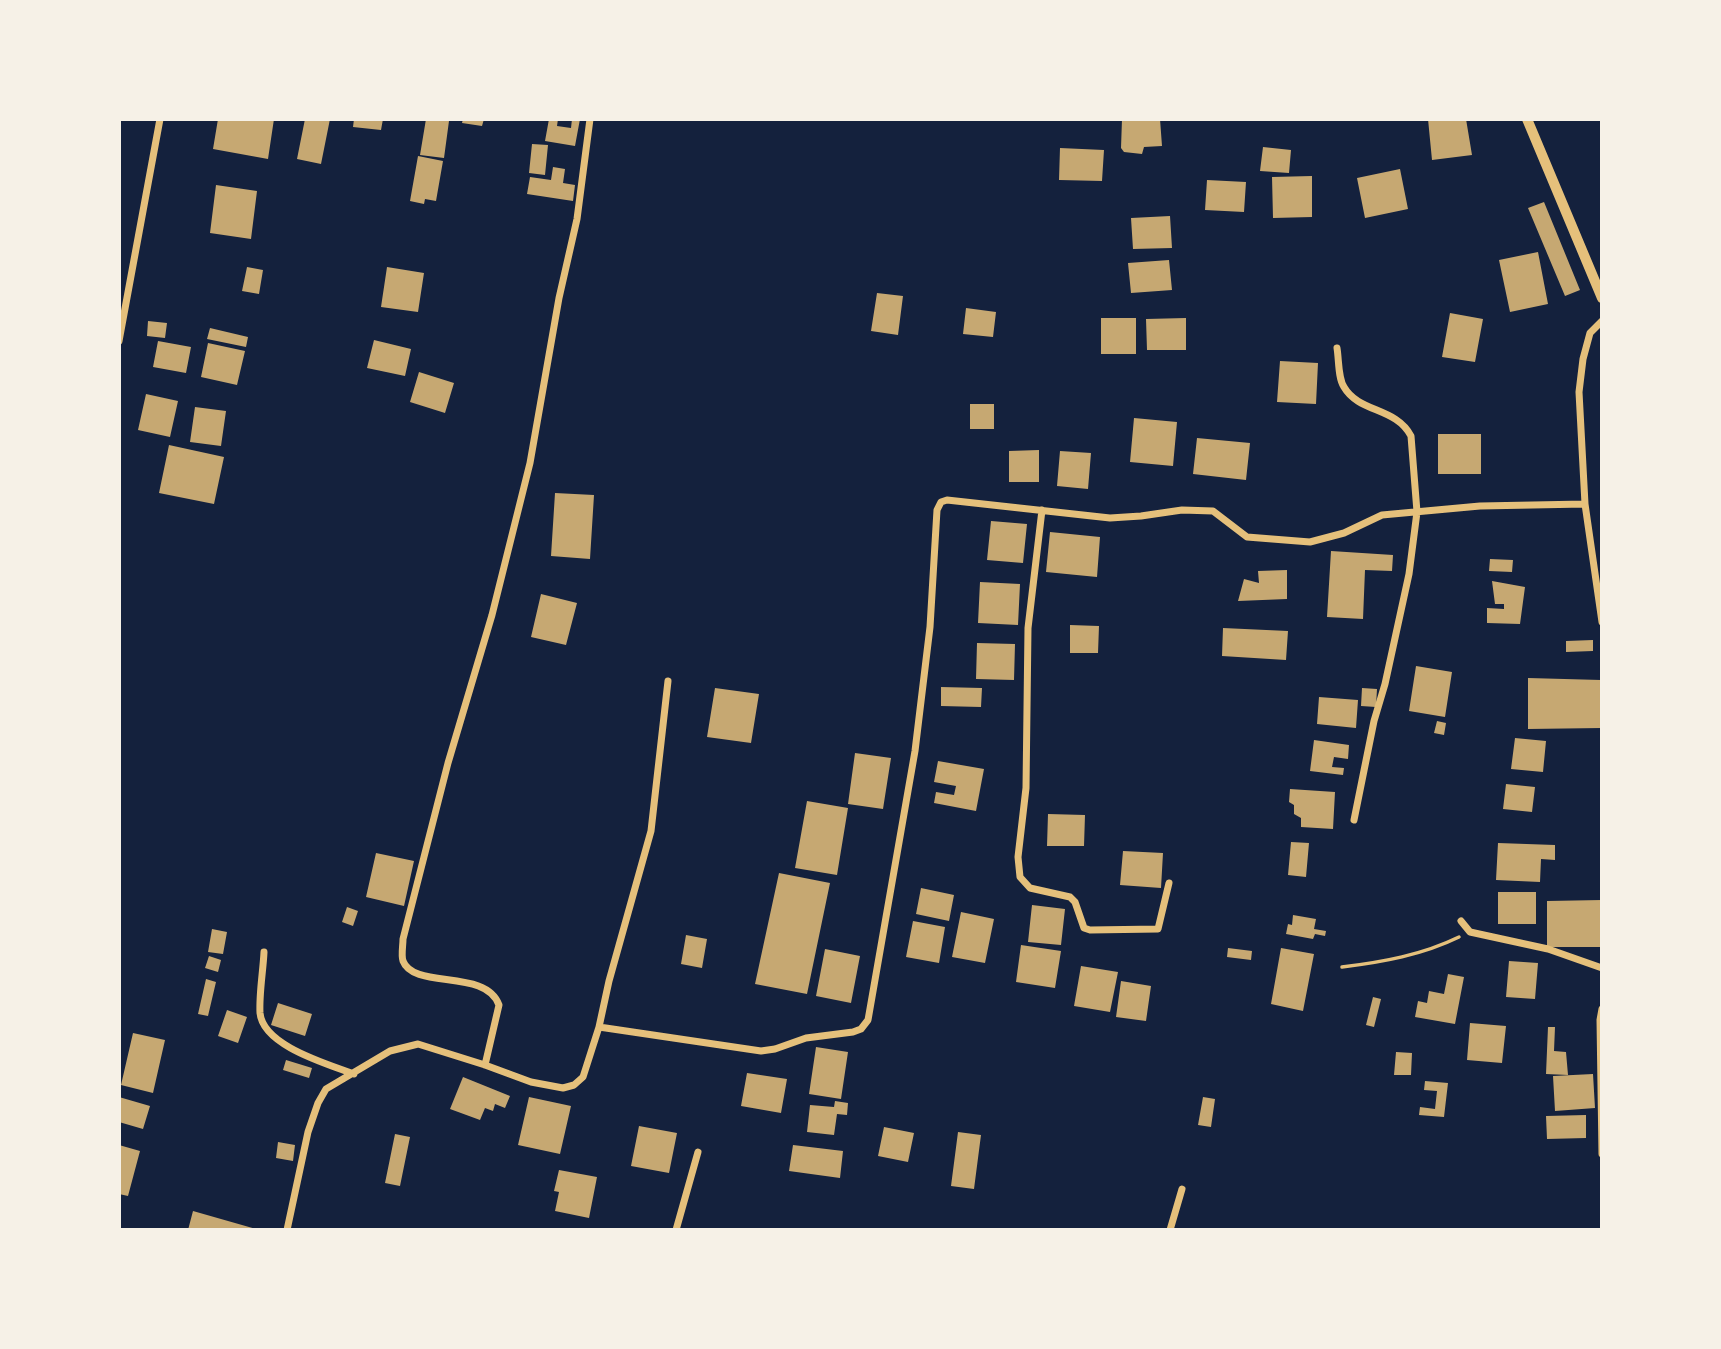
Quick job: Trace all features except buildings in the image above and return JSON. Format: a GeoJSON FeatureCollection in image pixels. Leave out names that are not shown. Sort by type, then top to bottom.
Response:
{"type":"FeatureCollection","features":[{"type":"Feature","properties":{"kind":"street"},"geometry":{"type":"LineString","coordinates":[[119,341],[160,119]]}},
{"type":"Feature","properties":{"kind":"street"},"geometry":{"type":"LineString","coordinates":[[485,1065],[499,1005],[497,998],[490,990],[460,981],[417,974],[408,969],[402,960],[403,939],[448,763],[492,615],[530,463],[559,298],[577,219],[590,119]]}},
{"type":"Feature","properties":{"kind":"street"},"geometry":{"type":"LineString","coordinates":[[1527,119],[1602,298]]}},
{"type":"Feature","properties":{"kind":"street"},"geometry":{"type":"LineString","coordinates":[[1602,321],[1590,333],[1583,359],[1579,392],[1585,504],[1602,622]]}},
{"type":"Feature","properties":{"kind":"street"},"geometry":{"type":"LineString","coordinates":[[1337,348],[1343,387],[1356,400],[1392,416],[1405,426],[1411,436],[1417,512],[1409,574],[1354,820]]}},
{"type":"Feature","properties":{"kind":"street"},"geometry":{"type":"LineString","coordinates":[[599,1027],[761,1051],[806,1038],[853,1032],[861,1029],[868,1020],[915,751],[930,627],[937,510],[941,502],[947,500],[1110,518],[1182,509],[1213,511],[1247,537],[1310,542],[1344,533],[1382,515],[1480,506],[1585,504]]}},
{"type":"Feature","properties":{"kind":"street"},"geometry":{"type":"LineString","coordinates":[[1042,510],[1028,628],[1026,788],[1018,857],[1020,877],[1030,888],[1070,897],[1075,902],[1084,928],[1090,930],[1158,929],[1169,883]]}},
{"type":"Feature","properties":{"kind":"street"},"geometry":{"type":"LineString","coordinates":[[287,1230],[308,1132],[326,1089],[390,1051],[418,1044],[531,1082],[563,1088],[574,1085],[583,1077],[599,1027],[609,981],[651,831],[668,681]]}},
{"type":"Feature","properties":{"kind":"street"},"geometry":{"type":"LineString","coordinates":[[1461,921],[1470,932],[1548,949],[1602,968]]}},
{"type":"Feature","properties":{"kind":"street"},"geometry":{"type":"LineString","coordinates":[[264,952],[260,1016],[272,1036],[308,1057],[354,1074]]}},
{"type":"Feature","properties":{"kind":"street"},"geometry":{"type":"LineString","coordinates":[[1602,1009],[1602,1154]]}},
{"type":"Feature","properties":{"kind":"street"},"geometry":{"type":"LineString","coordinates":[[676,1230],[698,1152]]}},
{"type":"Feature","properties":{"kind":"street"},"geometry":{"type":"LineString","coordinates":[[1170,1230],[1182,1189]]}},
{"type":"Feature","properties":{"kind":"path"},"geometry":{"type":"LineString","coordinates":[[1342,967],[1413,955],[1440,947],[1470,932]]}}]}
